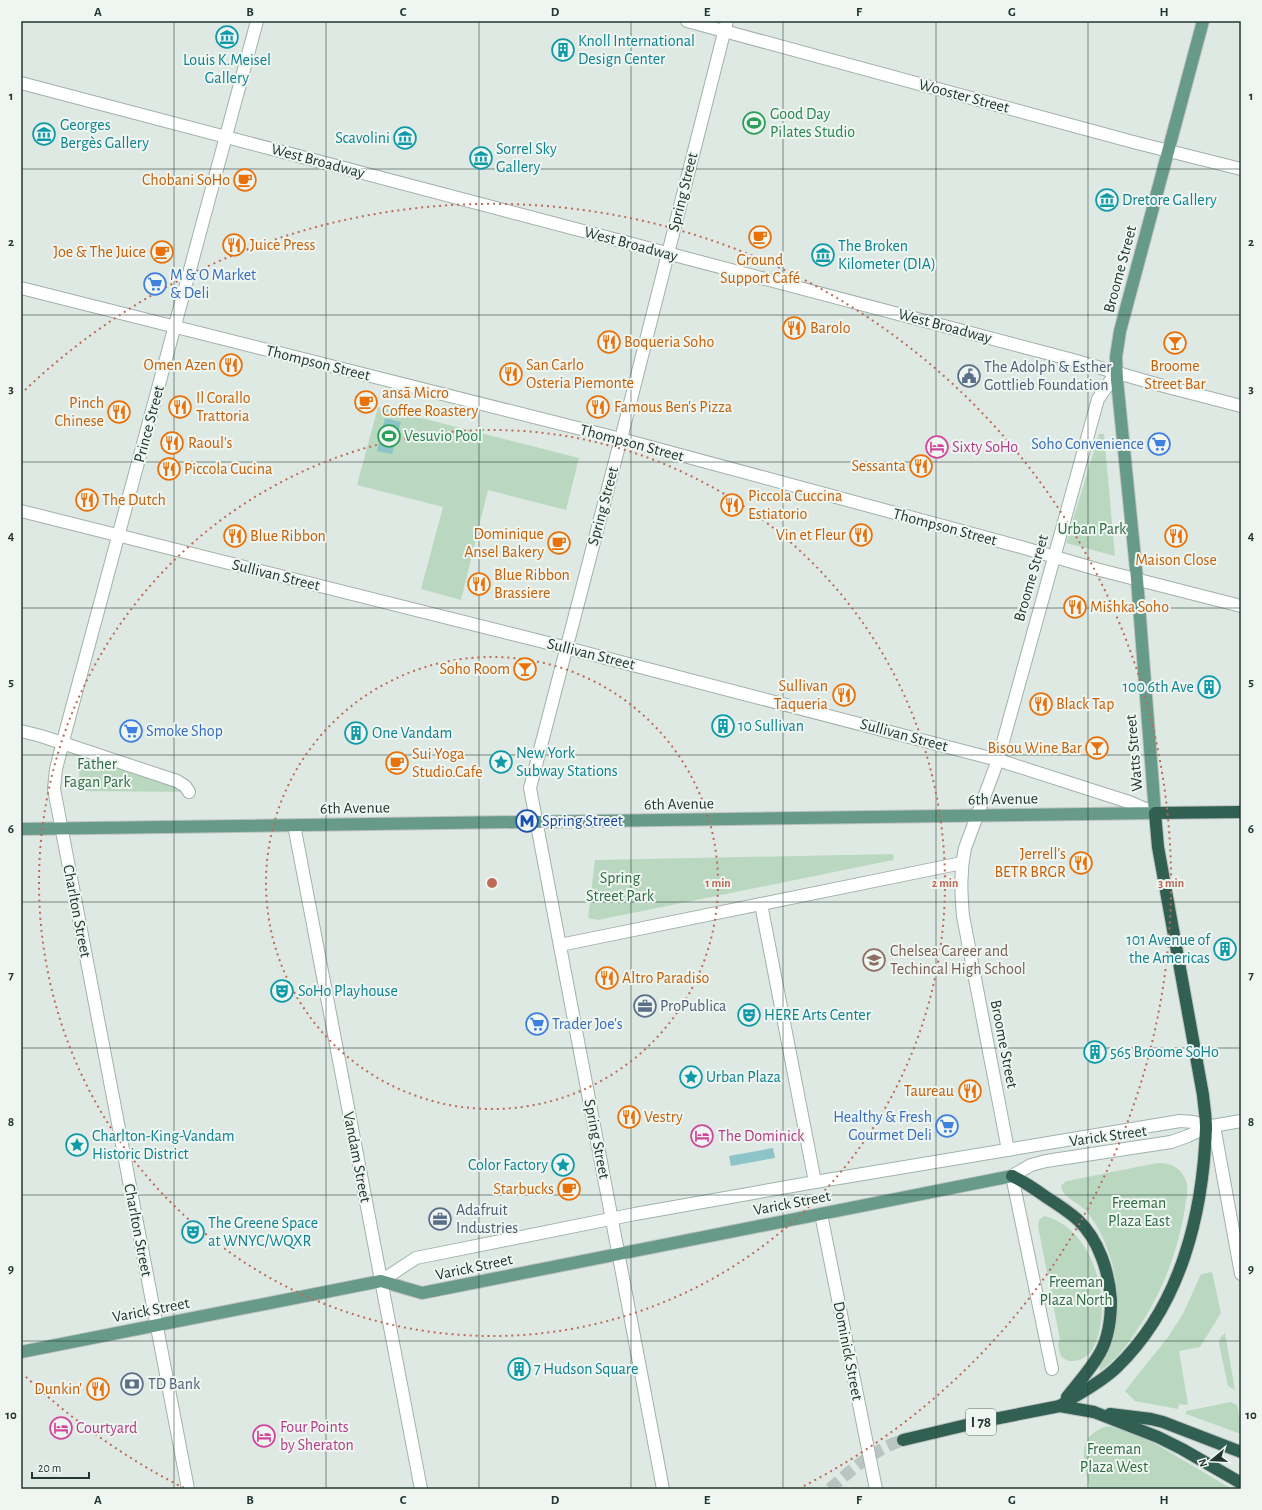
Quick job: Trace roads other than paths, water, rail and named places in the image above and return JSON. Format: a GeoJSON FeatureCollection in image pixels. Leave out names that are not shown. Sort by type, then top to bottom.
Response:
{"type":"FeatureCollection","features":[{"type":"Feature","properties":{"kind":"highway","name":"6th Avenue"},"geometry":{"type":"LineString","coordinates":[[1155,813],[1241,812]]}},
{"type":"Feature","properties":{"kind":"highway","name":"Watts Street"},"geometry":{"type":"LineString","coordinates":[[1155,813],[1158,847],[1210,1127]]}},
{"type":"Feature","properties":{"kind":"highway"},"geometry":{"type":"LineString","coordinates":[[1060,1406],[1106,1377],[1128,1356],[1153,1323],[1168,1297],[1183,1263],[1194,1222],[1210,1127]]}},
{"type":"Feature","properties":{"kind":"highway"},"geometry":{"type":"LineString","coordinates":[[1012,1176],[1028,1183],[1078,1221],[1090,1235],[1099,1252],[1108,1276],[1111,1315],[1104,1343],[1094,1363],[1060,1406]]}},
{"type":"Feature","properties":{"kind":"highway"},"geometry":{"type":"LineString","coordinates":[[1060,1406],[1094,1412],[1140,1417],[1163,1422],[1241,1452]]}},
{"type":"Feature","properties":{"kind":"highway","name":"I 78"},"geometry":{"type":"LineString","coordinates":[[904,1440],[1060,1406]]}},
{"type":"Feature","properties":{"kind":"highway"},"geometry":{"type":"LineString","coordinates":[[1094,1412],[1139,1429],[1182,1449],[1241,1483]]}},
{"type":"Feature","properties":{"kind":"main road","name":"Broome Street"},"geometry":{"type":"LineString","coordinates":[[1116,373],[1118,344],[1203,21]]}},
{"type":"Feature","properties":{"kind":"main road","name":"Watts Street"},"geometry":{"type":"LineString","coordinates":[[1116,373],[1137,579],[1155,813]]}},
{"type":"Feature","properties":{"kind":"main road","name":"6th Avenue"},"geometry":{"type":"LineString","coordinates":[[21,829],[1155,813]]}},
{"type":"Feature","properties":{"kind":"main road","name":"Varick Street"},"geometry":{"type":"LineString","coordinates":[[21,1352],[381,1281],[422,1294],[1012,1176]]}},
{"type":"Feature","properties":{"kind":"street","name":"Prince Street"},"geometry":{"type":"LineString","coordinates":[[61,829],[54,789],[56,769],[62,744],[227,137],[257,21]]}},
{"type":"Feature","properties":{"kind":"street","name":"Wooster Street"},"geometry":{"type":"LineString","coordinates":[[687,21],[726,26],[1168,151],[1241,169]]}},
{"type":"Feature","properties":{"kind":"street","name":"Spring Street"},"geometry":{"type":"LineString","coordinates":[[663,1489],[530,788],[726,26]]}},
{"type":"Feature","properties":{"kind":"street","name":"West Broadway"},"geometry":{"type":"LineString","coordinates":[[21,83],[1073,360],[1241,406]]}},
{"type":"Feature","properties":{"kind":"street","name":"Thompson Street"},"geometry":{"type":"LineString","coordinates":[[21,288],[621,439],[1054,557],[1241,606]]}},
{"type":"Feature","properties":{"kind":"street","name":"Broome Street"},"geometry":{"type":"LineString","coordinates":[[1008,1150],[963,916],[961,883],[962,863],[965,848],[998,760],[1098,399],[1116,373]]}},
{"type":"Feature","properties":{"kind":"street","name":"Sullivan Street"},"geometry":{"type":"LineString","coordinates":[[21,511],[566,648],[998,760],[1129,802],[1155,813]]}},
{"type":"Feature","properties":{"kind":"street"},"geometry":{"type":"LineString","coordinates":[[21,731],[41,736],[176,781],[185,786],[189,792]]}},
{"type":"Feature","properties":{"kind":"street","name":"Vandam Street"},"geometry":{"type":"LineString","coordinates":[[294,825],[421,1489]]}},
{"type":"Feature","properties":{"kind":"street","name":"Charlton Street"},"geometry":{"type":"LineString","coordinates":[[61,829],[188,1489]]}},
{"type":"Feature","properties":{"kind":"street"},"geometry":{"type":"LineString","coordinates":[[560,945],[962,863]]}},
{"type":"Feature","properties":{"kind":"street"},"geometry":{"type":"LineString","coordinates":[[761,904],[815,1182]]}},
{"type":"Feature","properties":{"kind":"street","name":"Varick Street"},"geometry":{"type":"LineString","coordinates":[[381,1281],[416,1258],[612,1219],[815,1182],[1180,1121],[1194,1122],[1210,1127]]}},
{"type":"Feature","properties":{"kind":"street","name":"Varick Street"},"geometry":{"type":"LineString","coordinates":[[1012,1176],[1031,1166],[1046,1161],[1171,1142],[1210,1127],[1241,1121]]}},
{"type":"Feature","properties":{"kind":"street","name":"Watts Street"},"geometry":{"type":"LineString","coordinates":[[1210,1127],[1241,1274]]}},
{"type":"Feature","properties":{"kind":"street"},"geometry":{"type":"LineString","coordinates":[[1012,1176],[1052,1369]]}},
{"type":"Feature","properties":{"kind":"street","name":"Dominick Street"},"geometry":{"type":"LineString","coordinates":[[821,1214],[876,1489]]}},
{"type":"Feature","properties":{"kind":"water","name":"Vesuvio Pool"},"geometry":{"type":"Polygon","coordinates":[[[385,418],[401,422],[392,454],[377,451],[385,418]]]}},
{"type":"Feature","properties":{"kind":"water"},"geometry":{"type":"Polygon","coordinates":[[[773,1148],[775,1158],[731,1166],[729,1156],[773,1148]]]}},
{"type":"Feature","properties":{"kind":"tunnel"},"geometry":{"type":"LineString","coordinates":[[830,1489],[855,1467],[873,1454],[903,1440]]}},
{"type":"Feature","properties":{"kind":"place","name":"Louis K.Meisel Gallery"},"geometry":{"type":"Point","coordinates":[227,37]}},
{"type":"Feature","properties":{"kind":"place","name":"Knoll International Design Center"},"geometry":{"type":"Point","coordinates":[563,50]}},
{"type":"Feature","properties":{"kind":"place","name":"Good Day Pilates Studio"},"geometry":{"type":"Point","coordinates":[754,123]}},
{"type":"Feature","properties":{"kind":"place","name":"Georges Bergès Gallery"},"geometry":{"type":"Point","coordinates":[44,134]}},
{"type":"Feature","properties":{"kind":"place","name":"Scavolini"},"geometry":{"type":"Point","coordinates":[405,138]}},
{"type":"Feature","properties":{"kind":"place","name":"Sorrel Sky Gallery"},"geometry":{"type":"Point","coordinates":[481,158]}},
{"type":"Feature","properties":{"kind":"place","name":"Chobani SoHo"},"geometry":{"type":"Point","coordinates":[245,180]}},
{"type":"Feature","properties":{"kind":"place","name":"Dretore Gallery"},"geometry":{"type":"Point","coordinates":[1107,200]}},
{"type":"Feature","properties":{"kind":"place","name":"Ground Support Café"},"geometry":{"type":"Point","coordinates":[760,237]}},
{"type":"Feature","properties":{"kind":"place","name":"Juice Press"},"geometry":{"type":"Point","coordinates":[234,245]}},
{"type":"Feature","properties":{"kind":"place","name":"Joe & The Juice"},"geometry":{"type":"Point","coordinates":[162,252]}},
{"type":"Feature","properties":{"kind":"place","name":"The Broken Kilometer (DIA)"},"geometry":{"type":"Point","coordinates":[823,255]}},
{"type":"Feature","properties":{"kind":"place","name":"M & O Market & Deli"},"geometry":{"type":"Point","coordinates":[155,284]}},
{"type":"Feature","properties":{"kind":"place","name":"Barolo"},"geometry":{"type":"Point","coordinates":[794,328]}},
{"type":"Feature","properties":{"kind":"place","name":"Boqueria Soho"},"geometry":{"type":"Point","coordinates":[609,342]}},
{"type":"Feature","properties":{"kind":"place","name":"Broome Street Bar"},"geometry":{"type":"Point","coordinates":[1175,343]}},
{"type":"Feature","properties":{"kind":"place","name":"Omen Azen"},"geometry":{"type":"Point","coordinates":[231,365]}},
{"type":"Feature","properties":{"kind":"place","name":"San Carlo Osteria Piemonte"},"geometry":{"type":"Point","coordinates":[511,374]}},
{"type":"Feature","properties":{"kind":"place","name":"The Adolph & Esther Gottlieb Foundation"},"geometry":{"type":"Point","coordinates":[969,376]}},
{"type":"Feature","properties":{"kind":"place","name":"ansā Micro Coffee Roastery"},"geometry":{"type":"Point","coordinates":[366,402]}},
{"type":"Feature","properties":{"kind":"place","name":"Il Corallo Trattoria"},"geometry":{"type":"Point","coordinates":[180,407]}},
{"type":"Feature","properties":{"kind":"place","name":"Famous Ben's Pizza"},"geometry":{"type":"Point","coordinates":[598,407]}},
{"type":"Feature","properties":{"kind":"place","name":"Pinch Chinese"},"geometry":{"type":"Point","coordinates":[119,412]}},
{"type":"Feature","properties":{"kind":"place","name":"Vesuvio Pool"},"geometry":{"type":"Point","coordinates":[389,436]}},
{"type":"Feature","properties":{"kind":"place","name":"Raoul's"},"geometry":{"type":"Point","coordinates":[172,443]}},
{"type":"Feature","properties":{"kind":"place","name":"Soho Convenience"},"geometry":{"type":"Point","coordinates":[1159,444]}},
{"type":"Feature","properties":{"kind":"place","name":"Sixty SoHo"},"geometry":{"type":"Point","coordinates":[937,447]}},
{"type":"Feature","properties":{"kind":"place","name":"Sessanta"},"geometry":{"type":"Point","coordinates":[921,466]}},
{"type":"Feature","properties":{"kind":"place","name":"Piccola Cucina"},"geometry":{"type":"Point","coordinates":[169,469]}},
{"type":"Feature","properties":{"kind":"place","name":"The Dutch"},"geometry":{"type":"Point","coordinates":[87,500]}},
{"type":"Feature","properties":{"kind":"place","name":"Piccola Cuccina Estiatorio"},"geometry":{"type":"Point","coordinates":[732,505]}},
{"type":"Feature","properties":{"kind":"place","name":"Vin et Fleur"},"geometry":{"type":"Point","coordinates":[861,535]}},
{"type":"Feature","properties":{"kind":"place","name":"Blue Ribbon"},"geometry":{"type":"Point","coordinates":[235,536]}},
{"type":"Feature","properties":{"kind":"place","name":"Maison Close"},"geometry":{"type":"Point","coordinates":[1176,536]}},
{"type":"Feature","properties":{"kind":"place","name":"Dominique Ansel Bakery"},"geometry":{"type":"Point","coordinates":[559,543]}},
{"type":"Feature","properties":{"kind":"place","name":"Blue Ribbon Brassiere"},"geometry":{"type":"Point","coordinates":[479,584]}},
{"type":"Feature","properties":{"kind":"place","name":"Mishka Soho"},"geometry":{"type":"Point","coordinates":[1075,607]}},
{"type":"Feature","properties":{"kind":"place","name":"Soho Room"},"geometry":{"type":"Point","coordinates":[525,669]}},
{"type":"Feature","properties":{"kind":"place","name":"100 6th Ave"},"geometry":{"type":"Point","coordinates":[1209,687]}},
{"type":"Feature","properties":{"kind":"place","name":"Sullivan Taqueria"},"geometry":{"type":"Point","coordinates":[844,695]}},
{"type":"Feature","properties":{"kind":"place","name":"Black Tap"},"geometry":{"type":"Point","coordinates":[1041,704]}},
{"type":"Feature","properties":{"kind":"place","name":"10 Sullivan"},"geometry":{"type":"Point","coordinates":[723,726]}},
{"type":"Feature","properties":{"kind":"place","name":"Smoke Shop"},"geometry":{"type":"Point","coordinates":[131,731]}},
{"type":"Feature","properties":{"kind":"place","name":"One Vandam"},"geometry":{"type":"Point","coordinates":[356,733]}},
{"type":"Feature","properties":{"kind":"place","name":"Bisou Wine Bar"},"geometry":{"type":"Point","coordinates":[1097,748]}},
{"type":"Feature","properties":{"kind":"place","name":"New York Subway Stations"},"geometry":{"type":"Point","coordinates":[501,762]}},
{"type":"Feature","properties":{"kind":"place","name":"Sui Yoga Studio.Cafe"},"geometry":{"type":"Point","coordinates":[397,763]}},
{"type":"Feature","properties":{"kind":"place","name":"Spring Street"},"geometry":{"type":"Point","coordinates":[527,821]}},
{"type":"Feature","properties":{"kind":"place","name":"Jerrell's BETR BRGR"},"geometry":{"type":"Point","coordinates":[1081,863]}},
{"type":"Feature","properties":{"kind":"place","name":"101 Avenue of the Americas"},"geometry":{"type":"Point","coordinates":[1225,949]}},
{"type":"Feature","properties":{"kind":"place","name":"Chelsea Career and Techincal High School"},"geometry":{"type":"Point","coordinates":[874,960]}},
{"type":"Feature","properties":{"kind":"place","name":"Altro Paradiso"},"geometry":{"type":"Point","coordinates":[607,978]}},
{"type":"Feature","properties":{"kind":"place","name":"SoHo Playhouse"},"geometry":{"type":"Point","coordinates":[282,991]}},
{"type":"Feature","properties":{"kind":"place","name":"ProPublica"},"geometry":{"type":"Point","coordinates":[645,1006]}},
{"type":"Feature","properties":{"kind":"place","name":"HERE Arts Center"},"geometry":{"type":"Point","coordinates":[749,1015]}},
{"type":"Feature","properties":{"kind":"place","name":"Trader Joe's"},"geometry":{"type":"Point","coordinates":[537,1024]}},
{"type":"Feature","properties":{"kind":"place","name":"565 Broome SoHo"},"geometry":{"type":"Point","coordinates":[1095,1052]}},
{"type":"Feature","properties":{"kind":"place","name":"Urban Plaza"},"geometry":{"type":"Point","coordinates":[691,1077]}},
{"type":"Feature","properties":{"kind":"place","name":"Taureau"},"geometry":{"type":"Point","coordinates":[970,1091]}},
{"type":"Feature","properties":{"kind":"place","name":"Vestry"},"geometry":{"type":"Point","coordinates":[629,1117]}},
{"type":"Feature","properties":{"kind":"place","name":"Healthy & Fresh Gourmet Deli"},"geometry":{"type":"Point","coordinates":[947,1126]}},
{"type":"Feature","properties":{"kind":"place","name":"The Dominick"},"geometry":{"type":"Point","coordinates":[702,1136]}},
{"type":"Feature","properties":{"kind":"place","name":"Charlton-King-Vandam Historic District"},"geometry":{"type":"Point","coordinates":[77,1145]}},
{"type":"Feature","properties":{"kind":"place","name":"Color Factory"},"geometry":{"type":"Point","coordinates":[563,1165]}},
{"type":"Feature","properties":{"kind":"place","name":"Starbucks"},"geometry":{"type":"Point","coordinates":[569,1189]}},
{"type":"Feature","properties":{"kind":"place","name":"Adafruit Industries"},"geometry":{"type":"Point","coordinates":[440,1219]}},
{"type":"Feature","properties":{"kind":"place","name":"The Greene Space at WNYC/WQXR"},"geometry":{"type":"Point","coordinates":[193,1232]}},
{"type":"Feature","properties":{"kind":"place","name":"7 Hudson Square"},"geometry":{"type":"Point","coordinates":[519,1369]}},
{"type":"Feature","properties":{"kind":"place","name":"TD Bank"},"geometry":{"type":"Point","coordinates":[132,1384]}},
{"type":"Feature","properties":{"kind":"place","name":"Dunkin'"},"geometry":{"type":"Point","coordinates":[98,1389]}},
{"type":"Feature","properties":{"kind":"place","name":"Courtyard"},"geometry":{"type":"Point","coordinates":[61,1428]}},
{"type":"Feature","properties":{"kind":"place","name":"Four Points by Sheraton"},"geometry":{"type":"Point","coordinates":[264,1436]}},
{"type":"Feature","properties":{"kind":"park label","name":"Urban Park"},"geometry":{"type":"Point","coordinates":[1092,529]}},
{"type":"Feature","properties":{"kind":"park label","name":"Father Fagan Park"},"geometry":{"type":"Point","coordinates":[97,773]}},
{"type":"Feature","properties":{"kind":"park label","name":"Spring Street Park"},"geometry":{"type":"Point","coordinates":[620,887]}},
{"type":"Feature","properties":{"kind":"park label","name":"Freeman Plaza East"},"geometry":{"type":"Point","coordinates":[1139,1212]}},
{"type":"Feature","properties":{"kind":"park label","name":"Freeman Plaza North"},"geometry":{"type":"Point","coordinates":[1076,1291]}},
{"type":"Feature","properties":{"kind":"park label","name":"Freeman Plaza West"},"geometry":{"type":"Point","coordinates":[1114,1458]}}]}
